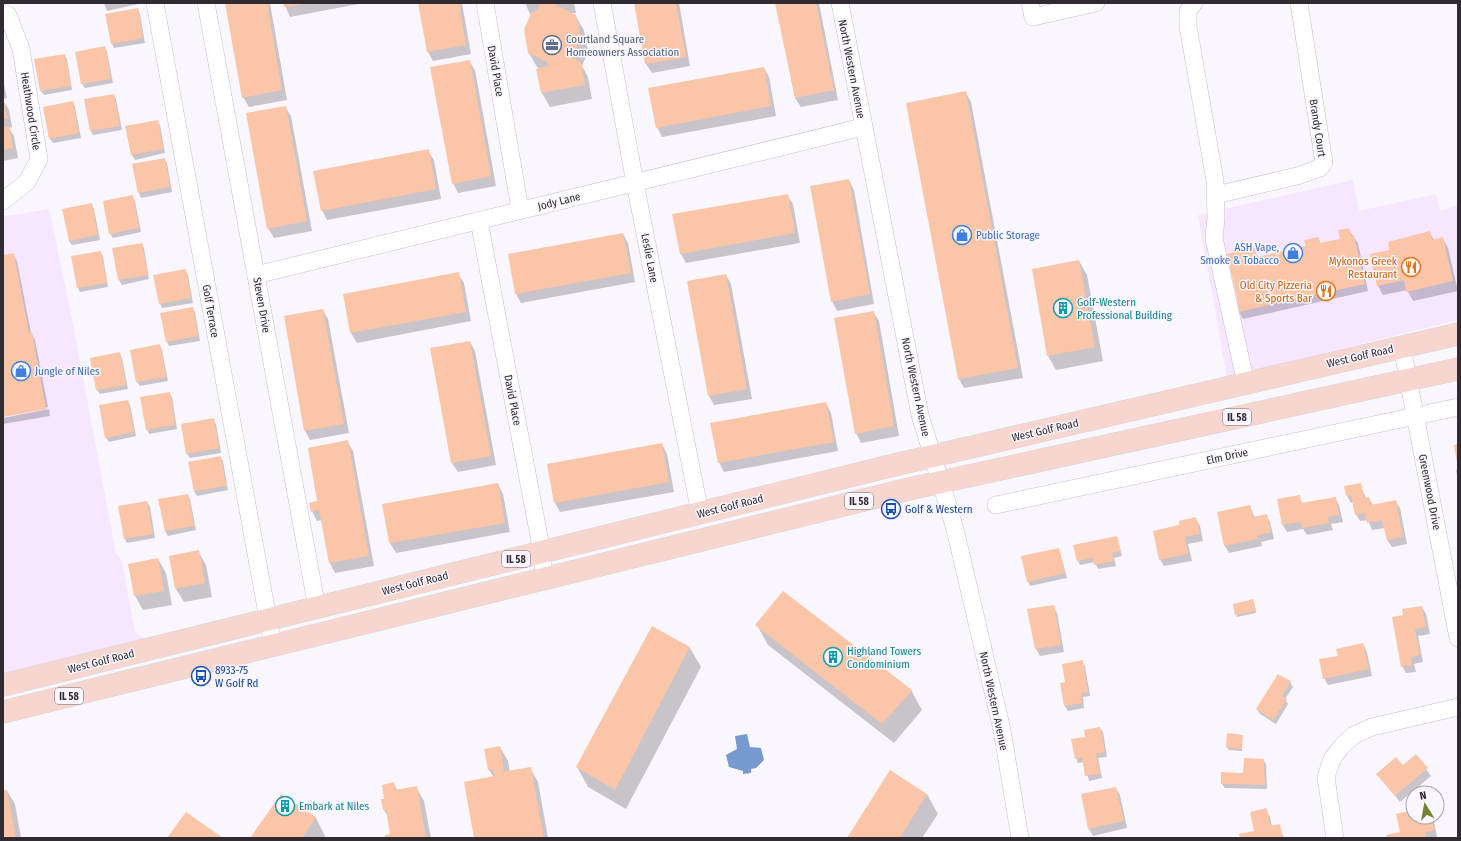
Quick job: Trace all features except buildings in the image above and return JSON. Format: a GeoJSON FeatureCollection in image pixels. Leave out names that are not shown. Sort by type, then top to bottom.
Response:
{"type":"FeatureCollection","features":[{"type":"Feature","properties":{"kind":"main road","name":"West Golf Road"},"geometry":{"type":"LineString","coordinates":[[3,685],[932,456],[1458,334]]}},
{"type":"Feature","properties":{"kind":"main road","name":"IL 58"},"geometry":{"type":"LineString","coordinates":[[3,712],[941,482],[1458,369]]}},
{"type":"Feature","properties":{"kind":"street","name":"Golf Terrace"},"geometry":{"type":"LineString","coordinates":[[155,3],[272,646]]}},
{"type":"Feature","properties":{"kind":"street","name":"Steven Drive"},"geometry":{"type":"LineString","coordinates":[[206,3],[317,608]]}},
{"type":"Feature","properties":{"kind":"street","name":"David Place"},"geometry":{"type":"LineString","coordinates":[[485,3],[520,210]]}},
{"type":"Feature","properties":{"kind":"street","name":"Leslie Lane"},"geometry":{"type":"LineString","coordinates":[[602,3],[635,182],[700,513]]}},
{"type":"Feature","properties":{"kind":"street","name":"North Western Avenue"},"geometry":{"type":"LineString","coordinates":[[840,3],[920,414],[955,530],[1002,730],[1020,838]]}},
{"type":"Feature","properties":{"kind":"street"},"geometry":{"type":"LineString","coordinates":[[1031,10],[1096,3]]}},
{"type":"Feature","properties":{"kind":"street"},"geometry":{"type":"LineString","coordinates":[[1194,3],[1188,11],[1188,26],[1215,181],[1216,195],[1214,238],[1246,384]]}},
{"type":"Feature","properties":{"kind":"street","name":"Brandy Court"},"geometry":{"type":"LineString","coordinates":[[1216,195],[1297,176],[1320,168],[1324,163],[1299,3]]}},
{"type":"Feature","properties":{"kind":"street","name":"Heathwood Circle"},"geometry":{"type":"LineString","coordinates":[[3,13],[8,15],[21,49],[39,159],[27,182],[3,201]]}},
{"type":"Feature","properties":{"kind":"street","name":"Jody Lane"},"geometry":{"type":"LineString","coordinates":[[256,275],[863,127]]}},
{"type":"Feature","properties":{"kind":"street","name":"David Place"},"geometry":{"type":"LineString","coordinates":[[478,221],[542,552],[544,579]]}},
{"type":"Feature","properties":{"kind":"street","name":"Greenwood Drive"},"geometry":{"type":"LineString","coordinates":[[1402,347],[1458,638]]}},
{"type":"Feature","properties":{"kind":"street","name":"Elm Drive"},"geometry":{"type":"LineString","coordinates":[[996,506],[1458,407]]}},
{"type":"Feature","properties":{"kind":"street"},"geometry":{"type":"LineString","coordinates":[[1335,838],[1326,777],[1332,759],[1341,746],[1354,735],[1372,727],[1458,707]]}},
{"type":"Feature","properties":{"kind":"shaded area"},"geometry":{"type":"Polygon","coordinates":[[[1353,180],[1359,211],[1436,194],[1440,211],[1458,205],[1458,320],[1227,377],[1198,215],[1353,180]]]}},
{"type":"Feature","properties":{"kind":"shaded area"},"geometry":{"type":"Polygon","coordinates":[[[49,209],[71,314],[116,553],[122,562],[135,633],[147,640],[3,675],[3,217],[49,209]]]}},
{"type":"Feature","properties":{"kind":"water"},"geometry":{"type":"Polygon","coordinates":[[[747,734],[750,747],[761,748],[764,760],[756,768],[751,769],[751,773],[743,774],[743,771],[729,767],[726,755],[737,749],[735,736],[747,734]]]}},
{"type":"Feature","properties":{"kind":"place","name":"Courtland Square Homeowners Association"},"geometry":{"type":"Point","coordinates":[552,45]}},
{"type":"Feature","properties":{"kind":"place","name":"Public Storage"},"geometry":{"type":"Point","coordinates":[962,235]}},
{"type":"Feature","properties":{"kind":"place","name":"ASH Vape, Smoke & Tobacco"},"geometry":{"type":"Point","coordinates":[1293,253]}},
{"type":"Feature","properties":{"kind":"place","name":"Mykonos Greek Restaurant"},"geometry":{"type":"Point","coordinates":[1411,267]}},
{"type":"Feature","properties":{"kind":"place","name":"Old City Pizzeria & Sports Bar"},"geometry":{"type":"Point","coordinates":[1326,291]}},
{"type":"Feature","properties":{"kind":"place","name":"Golf-Western Professional Building"},"geometry":{"type":"Point","coordinates":[1063,308]}},
{"type":"Feature","properties":{"kind":"place","name":"Jungle of Niles"},"geometry":{"type":"Point","coordinates":[21,371]}},
{"type":"Feature","properties":{"kind":"place","name":"Golf & Western"},"geometry":{"type":"Point","coordinates":[891,509]}},
{"type":"Feature","properties":{"kind":"place","name":"Highland Towers Condominium"},"geometry":{"type":"Point","coordinates":[833,657]}},
{"type":"Feature","properties":{"kind":"place","name":"8933-75 W Golf Rd"},"geometry":{"type":"Point","coordinates":[201,676]}},
{"type":"Feature","properties":{"kind":"place","name":"Embark at Niles"},"geometry":{"type":"Point","coordinates":[285,806]}}]}
